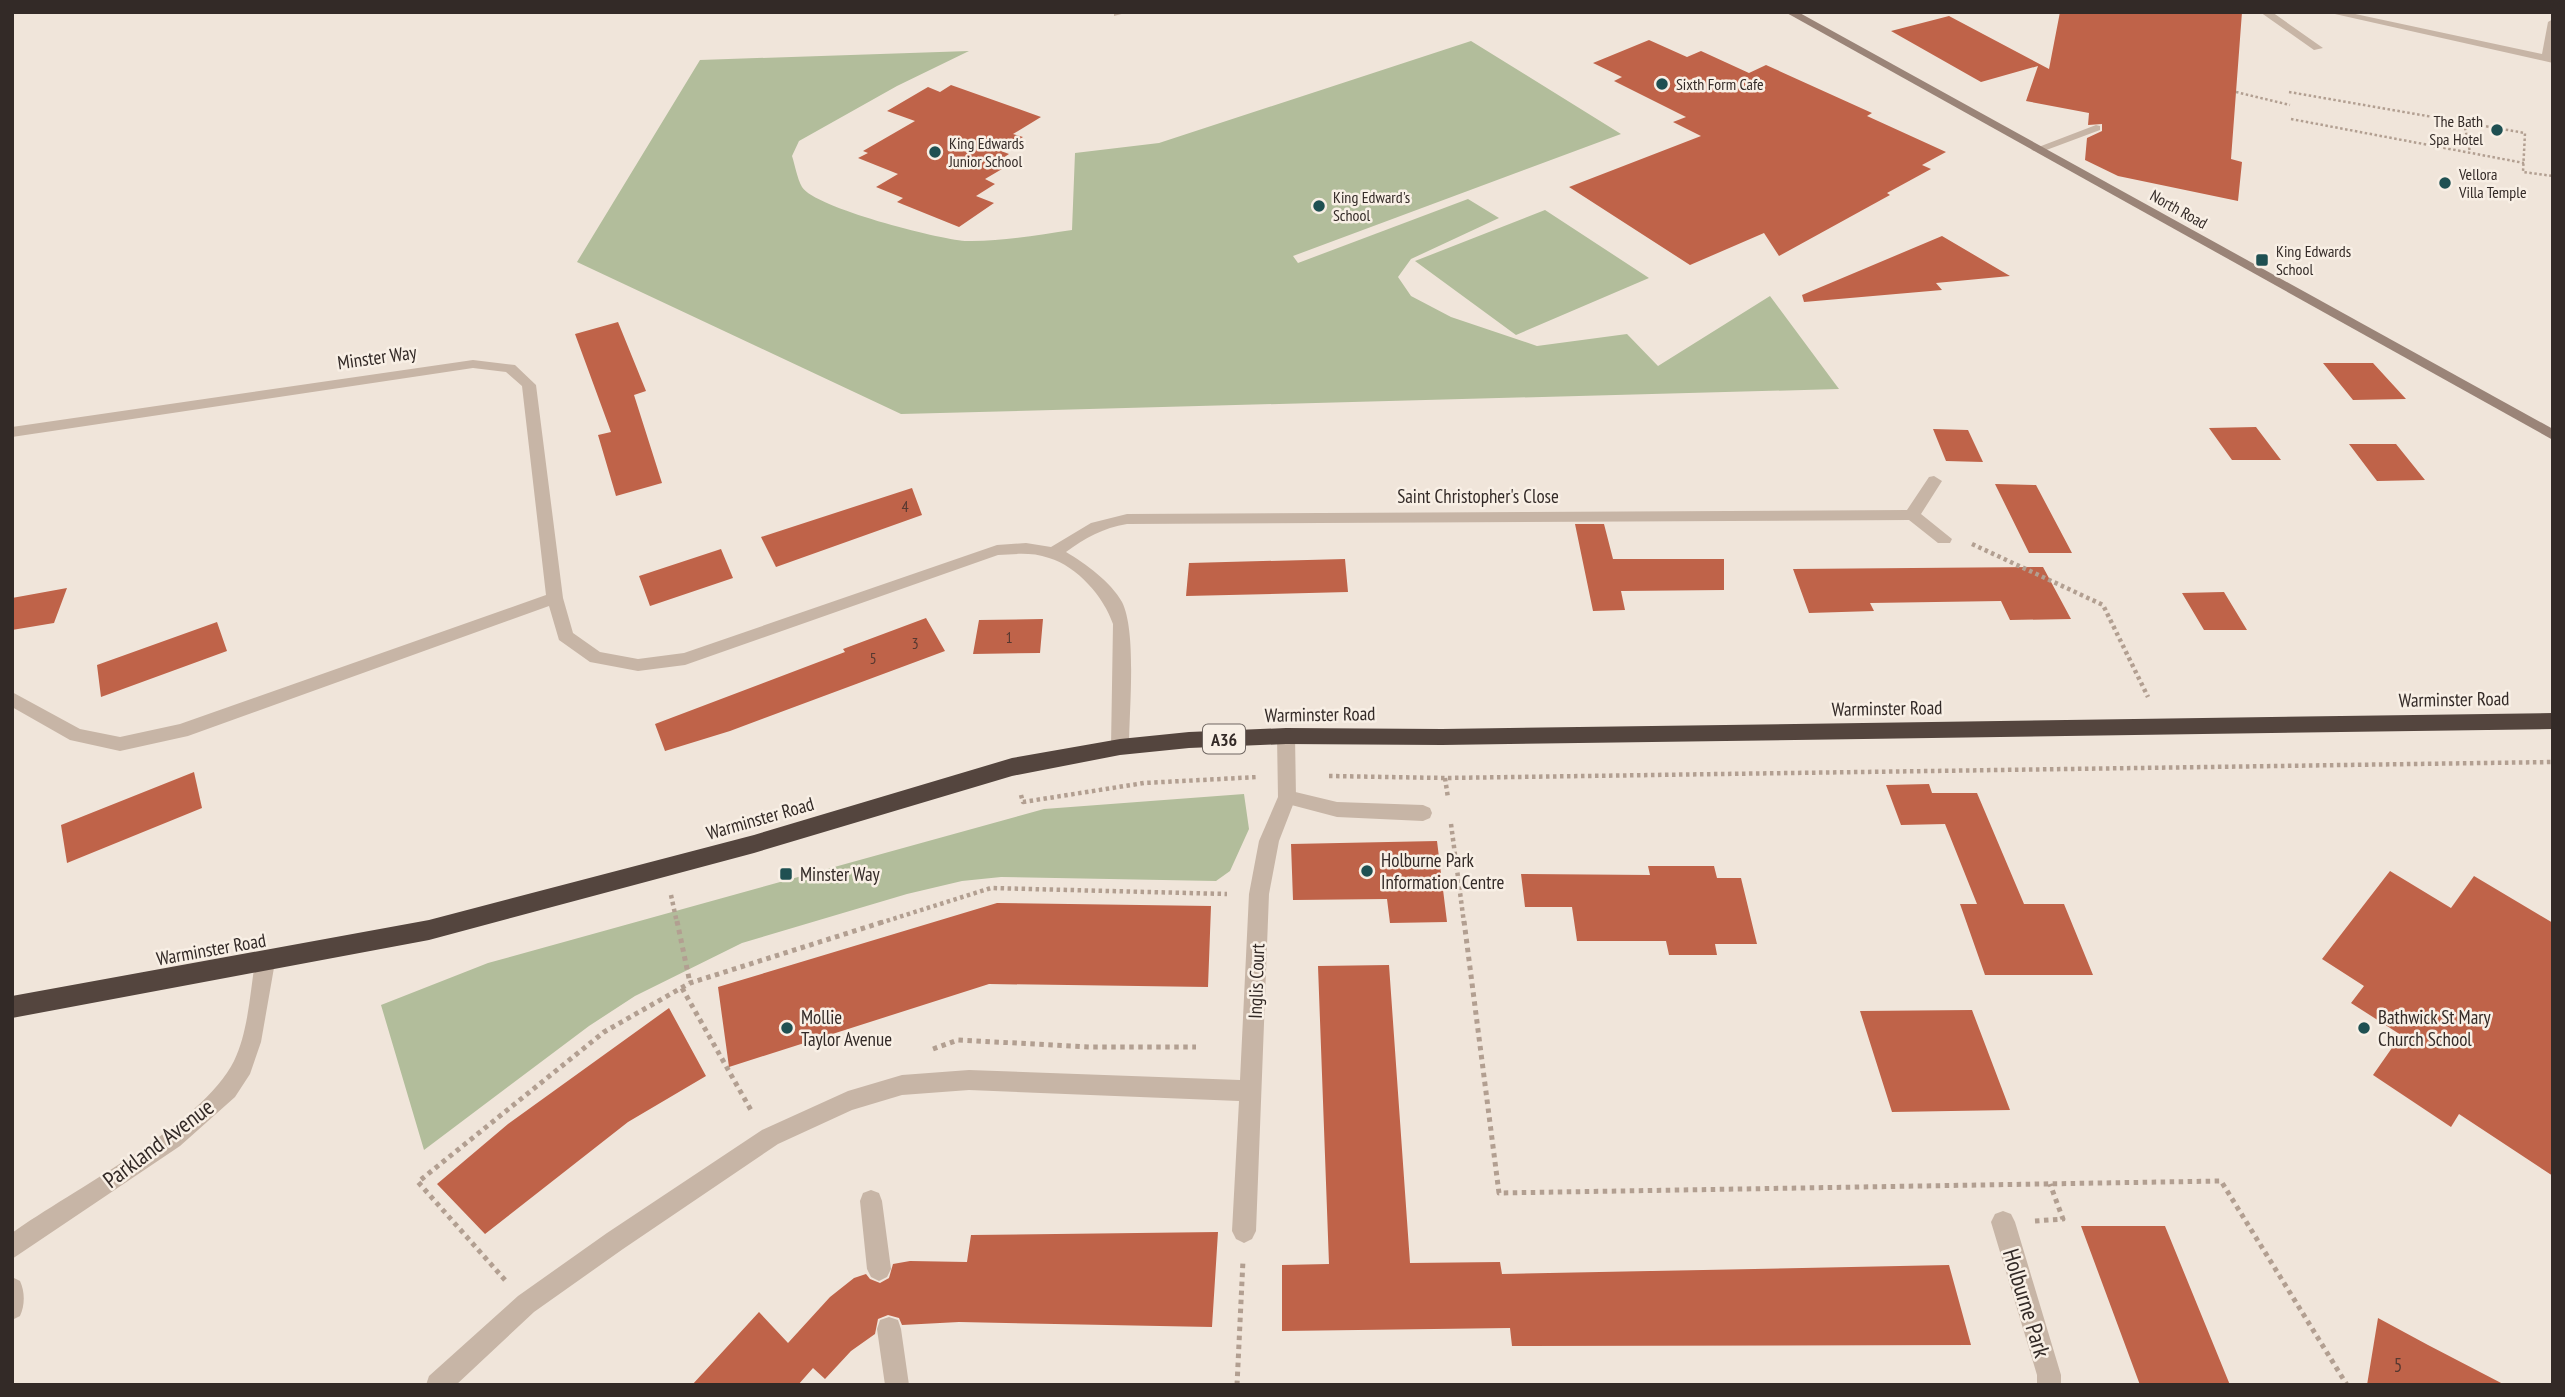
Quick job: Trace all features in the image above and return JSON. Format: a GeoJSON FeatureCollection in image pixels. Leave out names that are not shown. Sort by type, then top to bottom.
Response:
{"type":"FeatureCollection","features":[{"type":"Feature","properties":{"kind":"highway","name":"Warminster Road"},"geometry":{"type":"LineString","coordinates":[[12,1007],[429,930],[754,844],[1012,767],[1119,747],[1189,740],[1286,736],[2163,727],[2546,720]]}},
{"type":"Feature","properties":{"kind":"street","name":"North Road"},"geometry":{"type":"LineString","coordinates":[[1790,12],[2553,435]]}},
{"type":"Feature","properties":{"kind":"street"},"geometry":{"type":"LineString","coordinates":[[2265,12],[2318,48]]}},
{"type":"Feature","properties":{"kind":"street"},"geometry":{"type":"LineString","coordinates":[[2331,12],[2359,16],[2549,60],[2553,22]]}},
{"type":"Feature","properties":{"kind":"street"},"geometry":{"type":"LineString","coordinates":[[2037,150],[2096,128]]}},
{"type":"Feature","properties":{"kind":"street","name":"Minster Way"},"geometry":{"type":"LineString","coordinates":[[12,432],[473,364],[510,368],[529,385],[555,598],[565,636],[596,658],[638,665],[685,659],[998,550],[1026,548],[1054,553],[1079,567],[1114,603],[1121,624],[1119,747]]}},
{"type":"Feature","properties":{"kind":"street"},"geometry":{"type":"LineString","coordinates":[[1934,481],[1912,515],[1944,539]]}},
{"type":"Feature","properties":{"kind":"street","name":"Saint Christopher's Close"},"geometry":{"type":"LineString","coordinates":[[1054,553],[1085,530],[1105,522],[1127,519],[1912,515]]}},
{"type":"Feature","properties":{"kind":"street"},"geometry":{"type":"LineString","coordinates":[[12,699],[76,735],[120,744],[182,732],[555,598]]}},
{"type":"Feature","properties":{"kind":"street","name":"Inglis Court"},"geometry":{"type":"LineString","coordinates":[[1244,1231],[1259,894],[1269,841],[1287,786],[1286,736]]}},
{"type":"Feature","properties":{"kind":"street"},"geometry":{"type":"LineString","coordinates":[[1287,786],[1306,804],[1357,812],[1423,813]]}},
{"type":"Feature","properties":{"kind":"street","name":"Parkland Avenue"},"geometry":{"type":"LineString","coordinates":[[12,1247],[174,1137],[226,1091],[241,1068],[256,1021],[265,962]]}},
{"type":"Feature","properties":{"kind":"street"},"geometry":{"type":"LineString","coordinates":[[438,1385],[526,1304],[770,1137],[848,1101],[902,1085],[969,1080],[1251,1091]]}},
{"type":"Feature","properties":{"kind":"street"},"geometry":{"type":"LineString","coordinates":[[871,1201],[879,1269]]}},
{"type":"Feature","properties":{"kind":"street","name":"Holburne Park"},"geometry":{"type":"LineString","coordinates":[[2003,1222],[2049,1375],[2049,1385]]}},
{"type":"Feature","properties":{"kind":"street"},"geometry":{"type":"LineString","coordinates":[[12,1289],[12,1308]]}},
{"type":"Feature","properties":{"kind":"street"},"geometry":{"type":"LineString","coordinates":[[889,1329],[897,1385]]}},
{"type":"Feature","properties":{"kind":"path"},"geometry":{"type":"LineString","coordinates":[[2289,92],[2525,134],[2524,172],[2553,176]]}},
{"type":"Feature","properties":{"kind":"path"},"geometry":{"type":"LineString","coordinates":[[2236,93],[2290,106]]}},
{"type":"Feature","properties":{"kind":"path"},"geometry":{"type":"LineString","coordinates":[[2291,119],[2524,163]]}},
{"type":"Feature","properties":{"kind":"path"},"geometry":{"type":"LineString","coordinates":[[2464,122],[2470,152]]}},
{"type":"Feature","properties":{"kind":"path"},"geometry":{"type":"LineString","coordinates":[[1944,539],[1966,542],[2103,605],[2163,727]]}},
{"type":"Feature","properties":{"kind":"path"},"geometry":{"type":"LineString","coordinates":[[1012,767],[1023,802],[1144,783],[1287,786],[1446,778],[2553,762]]}},
{"type":"Feature","properties":{"kind":"path"},"geometry":{"type":"LineString","coordinates":[[1446,778],[1449,805]]}},
{"type":"Feature","properties":{"kind":"path"},"geometry":{"type":"LineString","coordinates":[[1451,819],[1499,1193],[2221,1181],[2347,1385]]}},
{"type":"Feature","properties":{"kind":"path"},"geometry":{"type":"LineString","coordinates":[[526,1304],[418,1182],[604,1032],[690,983],[991,888],[1259,894]]}},
{"type":"Feature","properties":{"kind":"path"},"geometry":{"type":"LineString","coordinates":[[674,916],[690,983]]}},
{"type":"Feature","properties":{"kind":"path"},"geometry":{"type":"LineString","coordinates":[[682,988],[753,1114]]}},
{"type":"Feature","properties":{"kind":"path"},"geometry":{"type":"LineString","coordinates":[[2003,1222],[2063,1219],[2050,1184]]}},
{"type":"Feature","properties":{"kind":"path"},"geometry":{"type":"LineString","coordinates":[[1237,1385],[1244,1231]]}},
{"type":"Feature","properties":{"kind":"green space"},"geometry":{"type":"Polygon","coordinates":[[[1471,41],[1621,134],[1293,256],[1298,263],[1468,199],[1499,218],[1411,259],[1398,277],[1411,296],[1451,317],[1537,346],[1627,334],[1658,366],[1770,296],[1839,389],[901,414],[577,262],[700,60],[969,51],[897,86],[799,141],[792,156],[802,187],[829,204],[905,229],[951,239],[978,241],[1072,230],[1075,153],[1159,143],[1471,41]]]}},
{"type":"Feature","properties":{"kind":"green space"},"geometry":{"type":"Polygon","coordinates":[[[1545,210],[1649,278],[1516,335],[1415,261],[1545,210]]]}},
{"type":"Feature","properties":{"kind":"green space"},"geometry":{"type":"Polygon","coordinates":[[[1244,794],[1249,829],[1230,871],[1216,881],[1001,877],[962,881],[907,894],[742,943],[635,996],[589,1026],[424,1150],[381,1005],[488,963],[1044,809],[1244,794]]]}},
{"type":"Feature","properties":{"kind":"building"},"geometry":{"type":"Polygon","coordinates":[[[2060,12],[2242,12],[2231,159],[2242,162],[2238,201],[2118,176],[2085,160],[2087,138],[2102,131],[2102,124],[2088,125],[2089,113],[2026,101],[2038,66],[1981,82],[1891,31],[1949,16],[2049,69],[2060,12]]]}},
{"type":"Feature","properties":{"kind":"building"},"geometry":{"type":"Polygon","coordinates":[[[1649,40],[1687,57],[1701,51],[1749,73],[1766,65],[1872,113],[1867,116],[1946,152],[1922,165],[1931,169],[1887,193],[1890,195],[1779,256],[1764,233],[1690,265],[1569,187],[1701,136],[1673,122],[1686,117],[1614,81],[1622,77],[1593,63],[1649,40]]]}},
{"type":"Feature","properties":{"kind":"building","name":"King Edwards Junior School"},"geometry":{"type":"Polygon","coordinates":[[[951,85],[1041,117],[1013,134],[1023,137],[1001,151],[1009,154],[992,165],[1002,169],[985,179],[995,184],[976,196],[994,203],[959,227],[897,202],[903,198],[876,187],[898,174],[858,158],[868,153],[863,151],[915,121],[887,111],[928,87],[940,92],[951,85]]]}},
{"type":"Feature","properties":{"kind":"building"},"geometry":{"type":"Polygon","coordinates":[[[1942,236],[2010,276],[1936,283],[1942,290],[1804,302],[1802,295],[1942,236]]]}},
{"type":"Feature","properties":{"kind":"building"},"geometry":{"type":"Polygon","coordinates":[[[618,322],[646,391],[634,395],[662,483],[616,496],[598,435],[611,432],[575,334],[618,322]]]}},
{"type":"Feature","properties":{"kind":"building"},"geometry":{"type":"Polygon","coordinates":[[[2323,363],[2373,363],[2406,399],[2353,400],[2323,363]]]}},
{"type":"Feature","properties":{"kind":"building"},"geometry":{"type":"Polygon","coordinates":[[[2256,427],[2281,460],[2232,460],[2209,428],[2256,427]]]}},
{"type":"Feature","properties":{"kind":"building"},"geometry":{"type":"Polygon","coordinates":[[[1933,429],[1968,430],[1983,462],[1946,461],[1933,429]]]}},
{"type":"Feature","properties":{"kind":"building"},"geometry":{"type":"Polygon","coordinates":[[[2349,444],[2396,444],[2425,480],[2377,481],[2349,444]]]}},
{"type":"Feature","properties":{"kind":"building"},"geometry":{"type":"Polygon","coordinates":[[[1995,484],[2036,485],[2072,553],[2029,553],[1995,484]]]}},
{"type":"Feature","properties":{"kind":"building"},"geometry":{"type":"Polygon","coordinates":[[[912,488],[922,515],[776,567],[761,537],[912,488]]]}},
{"type":"Feature","properties":{"kind":"building"},"geometry":{"type":"Polygon","coordinates":[[[1575,524],[1604,524],[1613,559],[1724,559],[1724,590],[1621,591],[1625,610],[1593,611],[1575,524]]]}},
{"type":"Feature","properties":{"kind":"building"},"geometry":{"type":"Polygon","coordinates":[[[721,549],[733,578],[650,606],[639,576],[721,549]]]}},
{"type":"Feature","properties":{"kind":"building"},"geometry":{"type":"Polygon","coordinates":[[[1345,559],[1348,592],[1186,596],[1189,563],[1345,559]]]}},
{"type":"Feature","properties":{"kind":"building"},"geometry":{"type":"Polygon","coordinates":[[[2043,567],[2071,619],[2010,620],[2001,601],[1870,603],[1874,611],[1809,613],[1793,569],[2043,567]]]}},
{"type":"Feature","properties":{"kind":"building"},"geometry":{"type":"Polygon","coordinates":[[[67,588],[54,623],[12,630],[12,598],[67,588]]]}},
{"type":"Feature","properties":{"kind":"building"},"geometry":{"type":"Polygon","coordinates":[[[2224,592],[2247,630],[2204,630],[2182,593],[2224,592]]]}},
{"type":"Feature","properties":{"kind":"building"},"geometry":{"type":"Polygon","coordinates":[[[926,618],[945,651],[730,731],[665,751],[655,724],[845,652],[843,649],[926,618]]]}},
{"type":"Feature","properties":{"kind":"building"},"geometry":{"type":"Polygon","coordinates":[[[1043,619],[1040,653],[973,654],[979,620],[1043,619]]]}},
{"type":"Feature","properties":{"kind":"building"},"geometry":{"type":"Polygon","coordinates":[[[217,622],[227,651],[101,697],[97,665],[217,622]]]}},
{"type":"Feature","properties":{"kind":"building"},"geometry":{"type":"Polygon","coordinates":[[[194,772],[202,808],[67,863],[61,825],[194,772]]]}},
{"type":"Feature","properties":{"kind":"building"},"geometry":{"type":"Polygon","coordinates":[[[1929,784],[1932,793],[1977,793],[2024,904],[2064,904],[2093,975],[1985,975],[1960,904],[1977,904],[1945,824],[1901,825],[1886,785],[1929,784]]]}},
{"type":"Feature","properties":{"kind":"building","name":"Holburne Park Information Centre"},"geometry":{"type":"Polygon","coordinates":[[[1437,841],[1447,922],[1390,923],[1387,899],[1293,900],[1291,844],[1437,841]]]}},
{"type":"Feature","properties":{"kind":"building"},"geometry":{"type":"Polygon","coordinates":[[[1648,866],[1714,866],[1717,878],[1741,878],[1757,944],[1715,944],[1717,955],[1669,955],[1666,941],[1577,941],[1572,907],[1525,907],[1521,874],[1650,875],[1648,866]]]}},
{"type":"Feature","properties":{"kind":"building"},"geometry":{"type":"Polygon","coordinates":[[[2390,871],[2451,908],[2474,876],[2553,923],[2553,1176],[2459,1114],[2451,1127],[2373,1075],[2401,1035],[2351,1003],[2364,986],[2322,959],[2390,871]]]}},
{"type":"Feature","properties":{"kind":"building"},"geometry":{"type":"Polygon","coordinates":[[[997,903],[1211,906],[1208,987],[989,984],[729,1067],[718,987],[997,903]]]}},
{"type":"Feature","properties":{"kind":"building"},"geometry":{"type":"Polygon","coordinates":[[[1389,965],[1410,1263],[1500,1262],[1502,1274],[1949,1265],[1971,1345],[1512,1346],[1510,1328],[1282,1331],[1282,1265],[1329,1264],[1318,966],[1389,965]]]}},
{"type":"Feature","properties":{"kind":"building"},"geometry":{"type":"Polygon","coordinates":[[[669,1008],[706,1076],[628,1122],[485,1234],[437,1184],[508,1124],[669,1008]]]}},
{"type":"Feature","properties":{"kind":"building"},"geometry":{"type":"Polygon","coordinates":[[[1972,1010],[2010,1110],[1892,1112],[1860,1011],[1972,1010]]]}},
{"type":"Feature","properties":{"kind":"building"},"geometry":{"type":"Polygon","coordinates":[[[2081,1226],[2165,1226],[2230,1385],[2140,1385],[2081,1226]]]}},
{"type":"Feature","properties":{"kind":"building"},"geometry":{"type":"Polygon","coordinates":[[[1218,1232],[1212,1327],[959,1322],[902,1325],[899,1318],[888,1315],[878,1319],[875,1334],[851,1351],[825,1379],[813,1368],[798,1385],[692,1385],[759,1312],[788,1343],[830,1297],[854,1278],[866,1274],[880,1283],[889,1278],[893,1264],[910,1261],[967,1262],[971,1235],[1218,1232]]]}},
{"type":"Feature","properties":{"kind":"building"},"geometry":{"type":"Polygon","coordinates":[[[2378,1318],[2428,1345],[2505,1385],[2367,1385],[2378,1318]]]}},
{"type":"Feature","properties":{"kind":"place","name":"Sixth Form Cafe"},"geometry":{"type":"Point","coordinates":[1662,84]}},
{"type":"Feature","properties":{"kind":"place","name":"The Bath Spa Hotel"},"geometry":{"type":"Point","coordinates":[2497,130]}},
{"type":"Feature","properties":{"kind":"place","name":"King Edwards Junior School"},"geometry":{"type":"Point","coordinates":[935,152]}},
{"type":"Feature","properties":{"kind":"place","name":"Vellora Villa Temple"},"geometry":{"type":"Point","coordinates":[2445,183]}},
{"type":"Feature","properties":{"kind":"place","name":"King Edward's School"},"geometry":{"type":"Point","coordinates":[1319,206]}},
{"type":"Feature","properties":{"kind":"place","name":"King Edwards School"},"geometry":{"type":"Point","coordinates":[2262,260]}},
{"type":"Feature","properties":{"kind":"place","name":"Holburne Park Information Centre"},"geometry":{"type":"Point","coordinates":[1367,871]}},
{"type":"Feature","properties":{"kind":"place","name":"Minster Way"},"geometry":{"type":"Point","coordinates":[786,874]}},
{"type":"Feature","properties":{"kind":"place","name":"Mollie Taylor Avenue"},"geometry":{"type":"Point","coordinates":[787,1028]}},
{"type":"Feature","properties":{"kind":"place","name":"Bathwick St Mary Church School"},"geometry":{"type":"Point","coordinates":[2364,1028]}}]}
